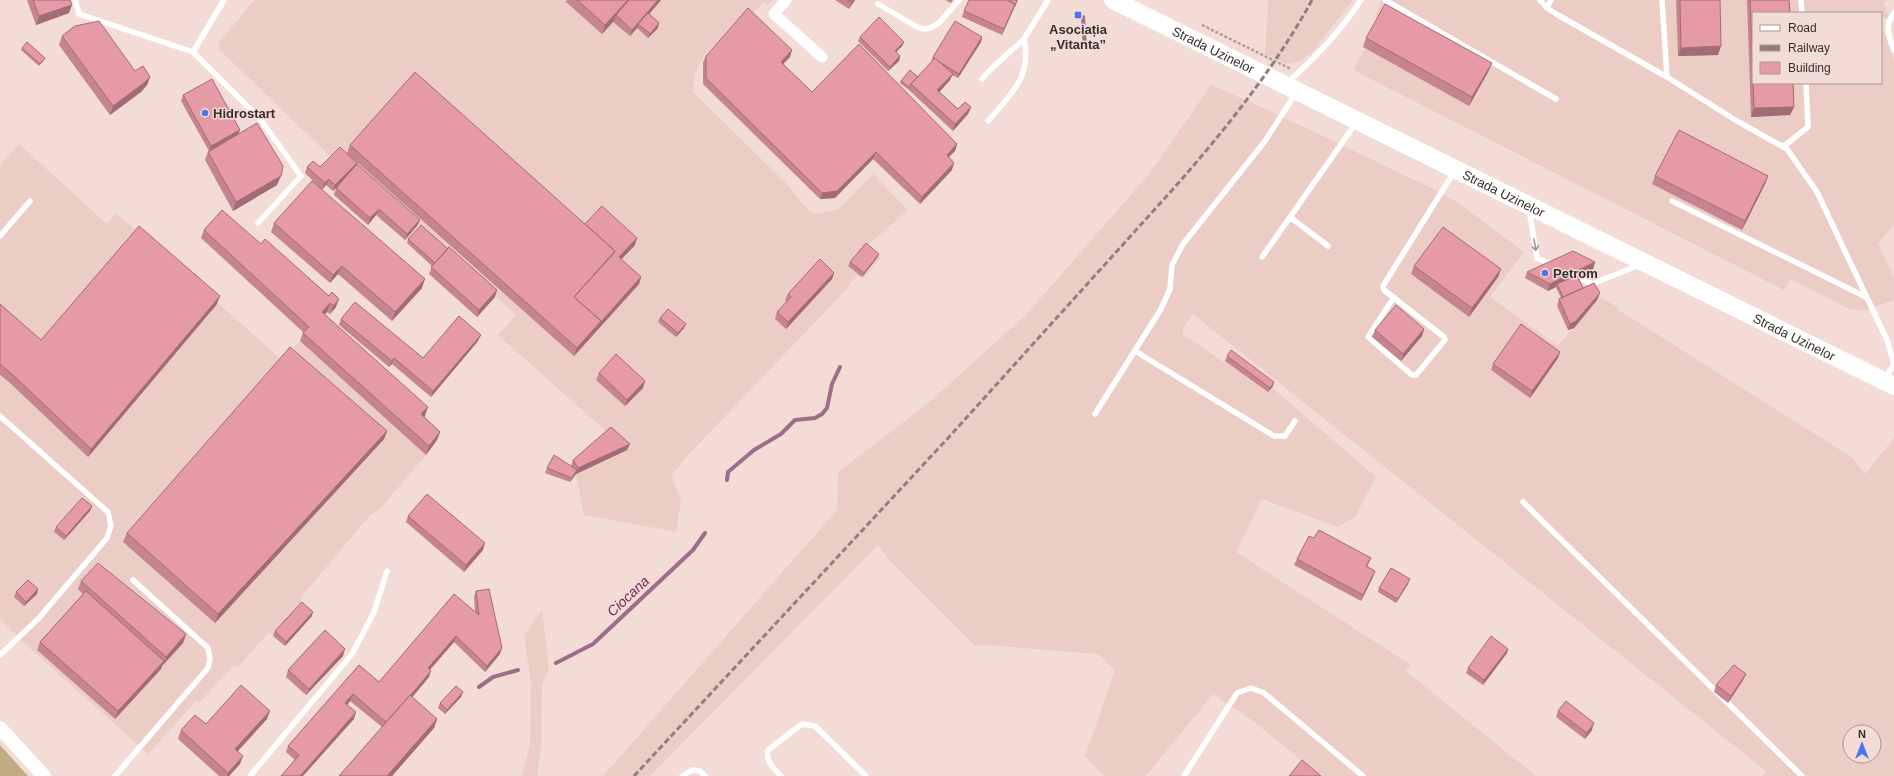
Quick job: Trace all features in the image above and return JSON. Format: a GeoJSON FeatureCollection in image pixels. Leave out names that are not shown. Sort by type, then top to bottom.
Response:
{"type":"FeatureCollection","features":[{"type":"Feature","properties":{"kind":"main road","name":"Strada Uzinelor"},"geometry":{"type":"LineString","coordinates":[[1113,0],[1528,207],[1645,262],[1889,383]]}},
{"type":"Feature","properties":{"kind":"street"},"geometry":{"type":"LineString","coordinates":[[786,0],[774,14],[822,57]]}},
{"type":"Feature","properties":{"kind":"street"},"geometry":{"type":"LineString","coordinates":[[0,728],[44,776]]}},
{"type":"Feature","properties":{"kind":"lane"},"geometry":{"type":"LineString","coordinates":[[75,0],[79,14],[193,52],[261,120],[301,176],[258,223]]}},
{"type":"Feature","properties":{"kind":"lane"},"geometry":{"type":"LineString","coordinates":[[193,52],[224,0]]}},
{"type":"Feature","properties":{"kind":"lane"},"geometry":{"type":"LineString","coordinates":[[878,4],[916,27],[924,29],[930,28],[939,23],[959,0]]}},
{"type":"Feature","properties":{"kind":"lane"},"geometry":{"type":"LineString","coordinates":[[982,79],[1000,60],[1024,39],[1048,0]]}},
{"type":"Feature","properties":{"kind":"lane"},"geometry":{"type":"LineString","coordinates":[[1095,414],[1167,298],[1170,289],[1172,265],[1183,244],[1265,141],[1291,88],[1307,66],[1349,18],[1361,0]]}},
{"type":"Feature","properties":{"kind":"lane"},"geometry":{"type":"LineString","coordinates":[[1385,0],[1556,99]]}},
{"type":"Feature","properties":{"kind":"lane"},"geometry":{"type":"LineString","coordinates":[[1540,0],[1547,8],[1667,77],[1737,121],[1787,149],[1817,192],[1887,340],[1894,364],[1889,383]]}},
{"type":"Feature","properties":{"kind":"lane"},"geometry":{"type":"LineString","coordinates":[[1547,8],[1551,0]]}},
{"type":"Feature","properties":{"kind":"lane"},"geometry":{"type":"LineString","coordinates":[[1662,0],[1667,77]]}},
{"type":"Feature","properties":{"kind":"lane"},"geometry":{"type":"LineString","coordinates":[[1801,0],[1802,12]]}},
{"type":"Feature","properties":{"kind":"lane"},"geometry":{"type":"LineString","coordinates":[[1894,13],[1890,18],[1888,25],[1888,34],[1894,50]]}},
{"type":"Feature","properties":{"kind":"lane"},"geometry":{"type":"LineString","coordinates":[[988,121],[1023,78],[1026,61],[1024,39]]}},
{"type":"Feature","properties":{"kind":"lane"},"geometry":{"type":"LineString","coordinates":[[1783,147],[1808,127],[1806,84]]}},
{"type":"Feature","properties":{"kind":"lane"},"geometry":{"type":"LineString","coordinates":[[1262,257],[1357,121]]}},
{"type":"Feature","properties":{"kind":"lane"},"geometry":{"type":"LineString","coordinates":[[1394,297],[1368,337],[1412,375],[1416,375],[1445,340],[1444,337],[1394,297],[1384,290],[1383,286],[1455,170]]}},
{"type":"Feature","properties":{"kind":"lane"},"geometry":{"type":"LineString","coordinates":[[0,236],[30,201]]}},
{"type":"Feature","properties":{"kind":"lane"},"geometry":{"type":"LineString","coordinates":[[1672,201],[1866,298]]}},
{"type":"Feature","properties":{"kind":"lane"},"geometry":{"type":"LineString","coordinates":[[1528,207],[1537,258],[1558,268]]}},
{"type":"Feature","properties":{"kind":"lane"},"geometry":{"type":"LineString","coordinates":[[1290,217],[1328,246]]}},
{"type":"Feature","properties":{"kind":"lane"},"geometry":{"type":"LineString","coordinates":[[1565,271],[1592,284],[1645,262]]}},
{"type":"Feature","properties":{"kind":"lane"},"geometry":{"type":"LineString","coordinates":[[1135,351],[1259,429],[1274,436],[1285,436],[1295,420]]}},
{"type":"Feature","properties":{"kind":"lane"},"geometry":{"type":"LineString","coordinates":[[0,416],[108,512],[111,526],[107,538],[38,619],[0,656]]}},
{"type":"Feature","properties":{"kind":"lane"},"geometry":{"type":"LineString","coordinates":[[1523,502],[1802,776]]}},
{"type":"Feature","properties":{"kind":"lane"},"geometry":{"type":"LineString","coordinates":[[250,776],[352,654],[374,612],[387,572]]}},
{"type":"Feature","properties":{"kind":"lane"},"geometry":{"type":"LineString","coordinates":[[115,776],[208,668],[210,658],[208,648],[133,580]]}},
{"type":"Feature","properties":{"kind":"lane"},"geometry":{"type":"LineString","coordinates":[[1184,776],[1237,693],[1251,688],[1264,693],[1363,776]]}},
{"type":"Feature","properties":{"kind":"lane"},"geometry":{"type":"LineString","coordinates":[[778,775],[768,758],[768,750],[798,726],[807,724],[815,726],[866,776]]}},
{"type":"Feature","properties":{"kind":"lane"},"geometry":{"type":"LineString","coordinates":[[682,776],[692,770],[700,771],[705,776]]}},
{"type":"Feature","properties":{"kind":"shaded area"},"geometry":{"type":"Polygon","coordinates":[[[254,0],[772,0],[768,5],[764,2],[750,16],[745,13],[706,53],[695,74],[693,92],[785,182],[807,209],[815,214],[839,209],[873,174],[908,210],[867,246],[881,258],[863,279],[857,276],[851,282],[847,289],[688,455],[671,476],[681,500],[676,532],[584,515],[576,474],[627,450],[498,335],[516,315],[338,151],[332,158],[220,50],[218,44],[254,0]]]}},
{"type":"Feature","properties":{"kind":"shaded area"},"geometry":{"type":"Polygon","coordinates":[[[1268,0],[1353,0],[1314,50],[1301,61],[1287,64],[1265,54],[1268,0]]]}},
{"type":"Feature","properties":{"kind":"shaded area"},"geometry":{"type":"Polygon","coordinates":[[[1382,0],[1891,0],[1884,2],[1889,17],[1882,19],[1882,12],[1752,12],[1752,84],[1882,84],[1882,25],[1894,61],[1894,225],[1878,243],[1894,278],[1894,300],[1863,311],[1847,308],[1791,279],[1784,290],[1353,70],[1381,20],[1375,16],[1382,0]]]}},
{"type":"Feature","properties":{"kind":"shaded area"},"geometry":{"type":"Polygon","coordinates":[[[1211,85],[1268,110],[1442,193],[1457,202],[1524,252],[1490,297],[1558,346],[1599,296],[1617,307],[1617,309],[1853,458],[1865,474],[1894,438],[1894,776],[1763,776],[1766,771],[1193,314],[1183,328],[1183,334],[1225,363],[1229,357],[1268,384],[1376,477],[1355,517],[1338,527],[1262,499],[1236,552],[1411,665],[1406,671],[1536,776],[1321,776],[1249,718],[1213,694],[1146,776],[1104,776],[1085,756],[1115,670],[1098,654],[986,645],[975,646],[888,559],[878,545],[650,776],[603,776],[837,510],[838,472],[926,405],[1025,316],[1150,173],[1211,85]]]}},
{"type":"Feature","properties":{"kind":"shaded area"},"geometry":{"type":"Polygon","coordinates":[[[19,144],[107,224],[116,213],[282,360],[300,341],[426,455],[378,511],[371,514],[302,596],[301,606],[273,636],[269,632],[238,667],[234,665],[199,703],[196,701],[148,754],[25,644],[0,619],[0,165],[19,144]]]}},
{"type":"Feature","properties":{"kind":"shaded area"},"geometry":{"type":"Polygon","coordinates":[[[542,610],[549,668],[542,685],[541,749],[537,776],[522,776],[530,744],[531,683],[524,635],[542,610]]]}},
{"type":"Feature","properties":{"kind":"shaded area"},"geometry":{"type":"Polygon","coordinates":[[[0,745],[28,776],[0,776],[0,745]]]}},
{"type":"Feature","properties":{"kind":"building"},"geometry":{"type":"Polygon","coordinates":[[[33,0],[70,0],[72,5],[39,16],[33,0]]]}},
{"type":"Feature","properties":{"kind":"building"},"geometry":{"type":"Polygon","coordinates":[[[577,0],[628,0],[605,25],[577,0]]]}},
{"type":"Feature","properties":{"kind":"building"},"geometry":{"type":"Polygon","coordinates":[[[629,0],[658,0],[632,30],[616,15],[629,0]]]}},
{"type":"Feature","properties":{"kind":"building"},"geometry":{"type":"Polygon","coordinates":[[[969,0],[1007,0],[1015,4],[1004,29],[964,11],[969,0]]]}},
{"type":"Feature","properties":{"kind":"building"},"geometry":{"type":"Polygon","coordinates":[[[1007,0],[1017,0],[1015,6],[1015,4],[1007,0]]]}},
{"type":"Feature","properties":{"kind":"building"},"geometry":{"type":"Polygon","coordinates":[[[1680,0],[1720,0],[1721,46],[1681,48],[1680,0]]]}},
{"type":"Feature","properties":{"kind":"building"},"geometry":{"type":"Polygon","coordinates":[[[1750,0],[1789,0],[1790,12],[1752,12],[1752,51],[1750,0]]]}},
{"type":"Feature","properties":{"kind":"building"},"geometry":{"type":"Polygon","coordinates":[[[1385,4],[1492,63],[1472,97],[1366,38],[1385,4]]]}},
{"type":"Feature","properties":{"kind":"building"},"geometry":{"type":"Polygon","coordinates":[[[748,8],[792,50],[781,62],[812,92],[859,44],[957,144],[947,155],[954,163],[922,197],[876,152],[837,191],[822,193],[706,78],[706,56],[748,8]]]}},
{"type":"Feature","properties":{"kind":"building"},"geometry":{"type":"Polygon","coordinates":[[[648,13],[659,23],[650,34],[638,24],[648,13]]]}},
{"type":"Feature","properties":{"kind":"building"},"geometry":{"type":"Polygon","coordinates":[[[879,17],[904,42],[895,51],[900,56],[890,67],[860,37],[879,17]]]}},
{"type":"Feature","properties":{"kind":"building"},"geometry":{"type":"Polygon","coordinates":[[[99,21],[135,71],[143,66],[150,77],[113,106],[62,36],[75,26],[99,21]]]}},
{"type":"Feature","properties":{"kind":"building"},"geometry":{"type":"Polygon","coordinates":[[[955,21],[982,37],[959,74],[933,57],[955,21]]]}},
{"type":"Feature","properties":{"kind":"building"},"geometry":{"type":"Polygon","coordinates":[[[27,42],[45,58],[40,64],[22,48],[27,42]]]}},
{"type":"Feature","properties":{"kind":"building"},"geometry":{"type":"Polygon","coordinates":[[[935,58],[953,74],[937,90],[958,109],[965,102],[971,107],[955,124],[911,84],[935,58]]]}},
{"type":"Feature","properties":{"kind":"building"},"geometry":{"type":"Polygon","coordinates":[[[910,70],[918,77],[911,84],[910,88],[901,81],[910,70]]]}},
{"type":"Feature","properties":{"kind":"building"},"geometry":{"type":"Polygon","coordinates":[[[415,72],[615,251],[574,297],[601,321],[577,348],[350,145],[415,72]]]}},
{"type":"Feature","properties":{"kind":"building"},"geometry":{"type":"Polygon","coordinates":[[[212,79],[240,130],[211,146],[183,95],[212,79]]]}},
{"type":"Feature","properties":{"kind":"building"},"geometry":{"type":"Polygon","coordinates":[[[1753,84],[1793,84],[1794,107],[1754,108],[1753,84]]]}},
{"type":"Feature","properties":{"kind":"building"},"geometry":{"type":"Polygon","coordinates":[[[257,123],[283,166],[281,176],[236,202],[208,152],[257,123]]]}},
{"type":"Feature","properties":{"kind":"building"},"geometry":{"type":"Polygon","coordinates":[[[1679,130],[1768,176],[1745,221],[1655,176],[1679,130]]]}},
{"type":"Feature","properties":{"kind":"building"},"geometry":{"type":"Polygon","coordinates":[[[340,147],[357,163],[335,185],[329,179],[325,183],[307,167],[313,161],[320,167],[340,147]]]}},
{"type":"Feature","properties":{"kind":"building"},"geometry":{"type":"Polygon","coordinates":[[[357,164],[420,220],[407,234],[379,209],[370,218],[336,188],[357,164]]]}},
{"type":"Feature","properties":{"kind":"building"},"geometry":{"type":"Polygon","coordinates":[[[312,181],[425,279],[395,312],[342,266],[333,275],[274,223],[312,181]]]}},
{"type":"Feature","properties":{"kind":"building"},"geometry":{"type":"Polygon","coordinates":[[[602,206],[637,238],[619,257],[641,277],[600,323],[601,321],[574,297],[615,251],[585,224],[602,206]]]}},
{"type":"Feature","properties":{"kind":"building"},"geometry":{"type":"Polygon","coordinates":[[[222,210],[261,244],[265,239],[329,296],[332,292],[339,299],[333,306],[330,303],[322,312],[428,407],[421,414],[440,432],[429,446],[303,333],[309,327],[204,230],[222,210]]]}},
{"type":"Feature","properties":{"kind":"building"},"geometry":{"type":"Polygon","coordinates":[[[421,225],[448,249],[435,263],[408,239],[421,225]]]}},
{"type":"Feature","properties":{"kind":"building"},"geometry":{"type":"Polygon","coordinates":[[[139,226],[220,296],[91,449],[0,364],[0,304],[41,340],[139,226]]]}},
{"type":"Feature","properties":{"kind":"building"},"geometry":{"type":"Polygon","coordinates":[[[1443,227],[1501,269],[1472,308],[1414,266],[1443,227]]]}},
{"type":"Feature","properties":{"kind":"building"},"geometry":{"type":"Polygon","coordinates":[[[866,243],[879,254],[864,273],[850,262],[866,243]]]}},
{"type":"Feature","properties":{"kind":"building"},"geometry":{"type":"Polygon","coordinates":[[[449,247],[497,290],[479,310],[431,267],[449,247]]]}},
{"type":"Feature","properties":{"kind":"building"},"geometry":{"type":"Polygon","coordinates":[[[1573,251],[1595,262],[1550,284],[1527,272],[1573,251]]]}},
{"type":"Feature","properties":{"kind":"building"},"geometry":{"type":"Polygon","coordinates":[[[820,259],[834,273],[788,322],[777,312],[791,297],[788,294],[820,259]]]}},
{"type":"Feature","properties":{"kind":"building"},"geometry":{"type":"Polygon","coordinates":[[[1577,275],[1583,288],[1563,297],[1557,284],[1577,275]]]}},
{"type":"Feature","properties":{"kind":"building"},"geometry":{"type":"Polygon","coordinates":[[[1594,283],[1600,293],[1576,321],[1570,324],[1559,299],[1594,283]]]}},
{"type":"Feature","properties":{"kind":"building"},"geometry":{"type":"Polygon","coordinates":[[[355,302],[423,358],[459,316],[481,335],[433,391],[394,358],[392,361],[341,319],[355,302]]]}},
{"type":"Feature","properties":{"kind":"building"},"geometry":{"type":"Polygon","coordinates":[[[1396,305],[1424,329],[1403,354],[1375,330],[1396,305]]]}},
{"type":"Feature","properties":{"kind":"building"},"geometry":{"type":"Polygon","coordinates":[[[668,309],[686,324],[678,333],[660,318],[668,309]]]}},
{"type":"Feature","properties":{"kind":"building"},"geometry":{"type":"Polygon","coordinates":[[[1521,324],[1560,352],[1532,391],[1493,364],[1521,324]]]}},
{"type":"Feature","properties":{"kind":"building"},"geometry":{"type":"Polygon","coordinates":[[[290,347],[387,431],[218,614],[127,533],[290,347]]]}},
{"type":"Feature","properties":{"kind":"building"},"geometry":{"type":"Polygon","coordinates":[[[1231,350],[1274,382],[1270,388],[1227,356],[1231,350]]]}},
{"type":"Feature","properties":{"kind":"building"},"geometry":{"type":"Polygon","coordinates":[[[616,354],[645,381],[627,400],[599,373],[616,354]]]}},
{"type":"Feature","properties":{"kind":"building"},"geometry":{"type":"Polygon","coordinates":[[[611,427],[630,444],[578,468],[573,460],[611,427]]]}},
{"type":"Feature","properties":{"kind":"building"},"geometry":{"type":"Polygon","coordinates":[[[554,455],[577,470],[572,478],[547,468],[554,455]]]}},
{"type":"Feature","properties":{"kind":"building"},"geometry":{"type":"Polygon","coordinates":[[[427,494],[485,543],[466,565],[408,516],[427,494]]]}},
{"type":"Feature","properties":{"kind":"building"},"geometry":{"type":"Polygon","coordinates":[[[82,498],[92,506],[66,536],[56,527],[82,498]]]}},
{"type":"Feature","properties":{"kind":"building"},"geometry":{"type":"Polygon","coordinates":[[[1319,530],[1371,558],[1366,566],[1375,571],[1363,595],[1297,559],[1309,536],[1314,538],[1319,530]]]}},
{"type":"Feature","properties":{"kind":"building"},"geometry":{"type":"Polygon","coordinates":[[[98,563],[186,634],[166,657],[81,581],[98,563]]]}},
{"type":"Feature","properties":{"kind":"building"},"geometry":{"type":"Polygon","coordinates":[[[1391,568],[1410,579],[1398,599],[1379,588],[1391,568]]]}},
{"type":"Feature","properties":{"kind":"building"},"geometry":{"type":"Polygon","coordinates":[[[28,580],[38,589],[26,602],[16,592],[28,580]]]}},
{"type":"Feature","properties":{"kind":"building"},"geometry":{"type":"Polygon","coordinates":[[[489,589],[502,648],[487,666],[456,636],[428,668],[431,671],[386,722],[353,694],[345,703],[356,712],[300,776],[281,776],[299,755],[288,746],[359,665],[379,682],[454,594],[479,615],[476,591],[489,589]]]}},
{"type":"Feature","properties":{"kind":"building"},"geometry":{"type":"Polygon","coordinates":[[[86,591],[164,661],[118,711],[40,642],[86,591]]]}},
{"type":"Feature","properties":{"kind":"building"},"geometry":{"type":"Polygon","coordinates":[[[302,602],[313,612],[286,642],[275,631],[302,602]]]}},
{"type":"Feature","properties":{"kind":"building"},"geometry":{"type":"Polygon","coordinates":[[[325,630],[345,649],[309,689],[288,670],[325,630]]]}},
{"type":"Feature","properties":{"kind":"building"},"geometry":{"type":"Polygon","coordinates":[[[1491,636],[1508,649],[1484,680],[1468,668],[1491,636]]]}},
{"type":"Feature","properties":{"kind":"building"},"geometry":{"type":"Polygon","coordinates":[[[1734,665],[1746,674],[1731,696],[1716,685],[1734,665]]]}},
{"type":"Feature","properties":{"kind":"building"},"geometry":{"type":"Polygon","coordinates":[[[241,685],[270,711],[235,749],[243,756],[228,773],[181,730],[195,715],[206,724],[241,685]]]}},
{"type":"Feature","properties":{"kind":"building"},"geometry":{"type":"Polygon","coordinates":[[[456,686],[463,692],[447,710],[440,703],[456,686]]]}},
{"type":"Feature","properties":{"kind":"building"},"geometry":{"type":"Polygon","coordinates":[[[410,695],[437,719],[387,776],[339,776],[410,695]]]}},
{"type":"Feature","properties":{"kind":"building"},"geometry":{"type":"Polygon","coordinates":[[[1566,701],[1594,723],[1587,733],[1558,711],[1566,701]]]}},
{"type":"Feature","properties":{"kind":"building"},"geometry":{"type":"Polygon","coordinates":[[[1302,760],[1321,776],[1289,776],[1302,760]]]}},
{"type":"Feature","properties":{"kind":"waterway","name":"Ciocana"},"geometry":{"type":"LineString","coordinates":[[1083,17],[1085,48]]}},
{"type":"Feature","properties":{"kind":"waterway","name":"Ciocana"},"geometry":{"type":"LineString","coordinates":[[727,480],[728,472],[754,450],[781,434],[795,420],[815,418],[822,414],[827,408],[832,384],[840,367]]}},
{"type":"Feature","properties":{"kind":"waterway","name":"Ciocana"},"geometry":{"type":"LineString","coordinates":[[556,663],[593,644],[693,550],[705,533]]}},
{"type":"Feature","properties":{"kind":"waterway","name":"Ciocana"},"geometry":{"type":"LineString","coordinates":[[479,687],[493,677],[518,670]]}},
{"type":"Feature","properties":{"kind":"railway"},"geometry":{"type":"LineString","coordinates":[[634,776],[949,437],[1174,188],[1212,144],[1266,74],[1298,25],[1312,0]]}},
{"type":"Feature","properties":{"kind":"place","name":"Asociația „Vitanta”"},"geometry":{"type":"Point","coordinates":[1078,15]}},
{"type":"Feature","properties":{"kind":"place","name":"Hidrostart"},"geometry":{"type":"Point","coordinates":[205,113]}},
{"type":"Feature","properties":{"kind":"place","name":"Petrom"},"geometry":{"type":"Point","coordinates":[1545,273]}}]}
